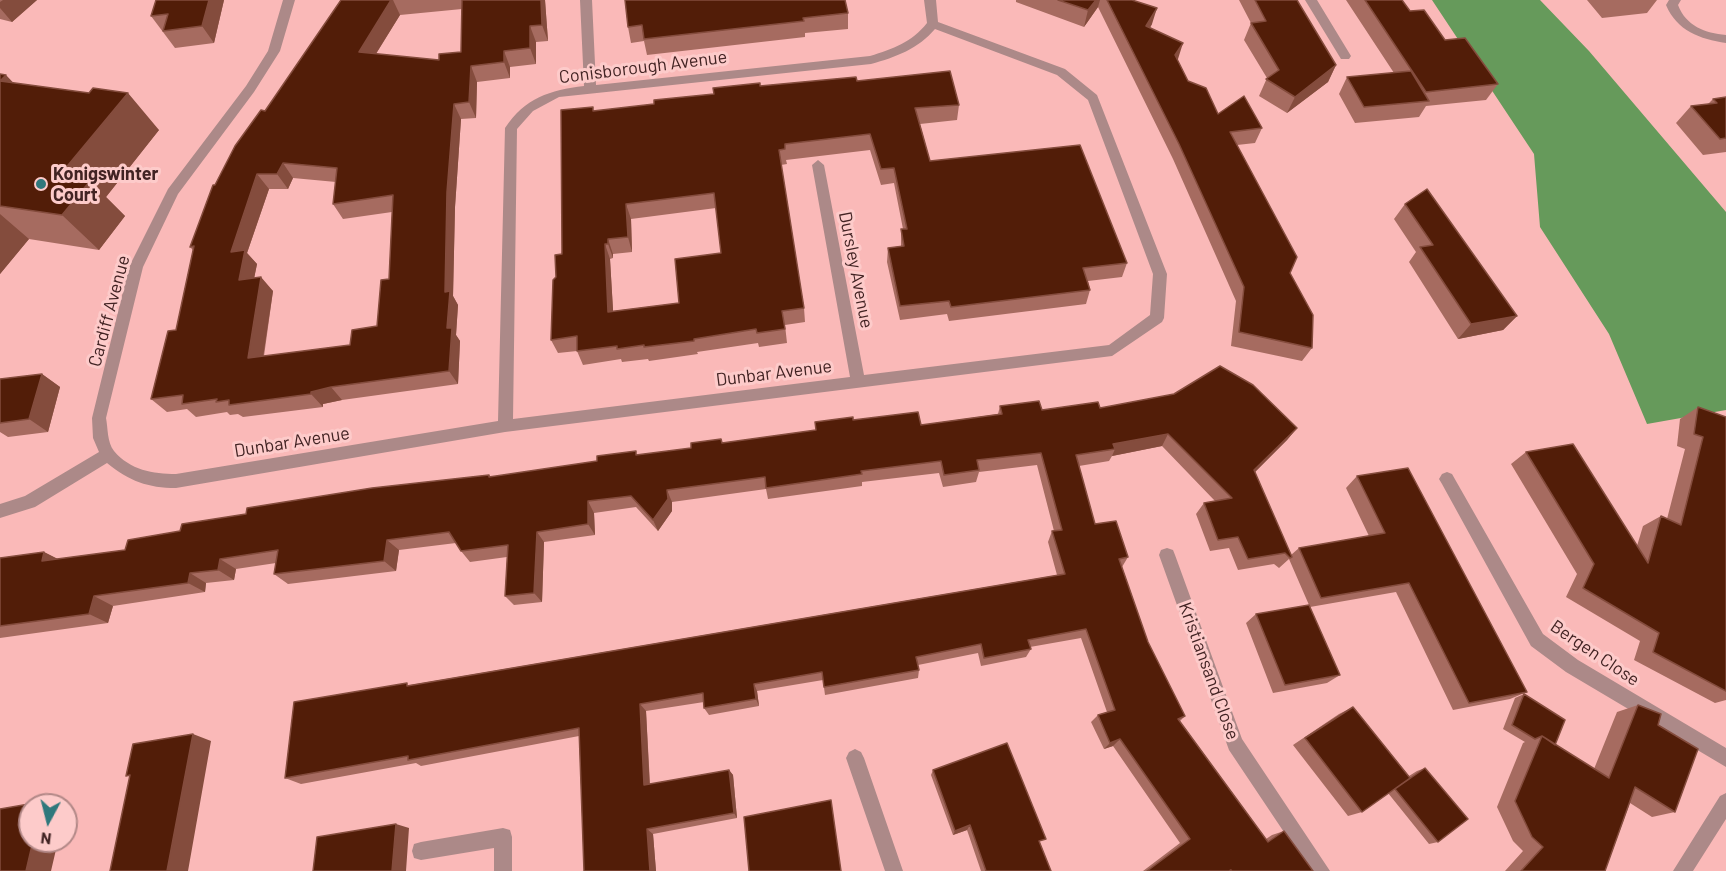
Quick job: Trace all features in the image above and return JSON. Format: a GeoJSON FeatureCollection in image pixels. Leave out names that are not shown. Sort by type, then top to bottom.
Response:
{"type":"FeatureCollection","features":[{"type":"Feature","properties":{"kind":"street","name":"Cardiff Avenue"},"geometry":{"type":"LineString","coordinates":[[108,455],[101,438],[99,417],[136,267],[173,192],[250,89],[274,51],[289,0]]}},
{"type":"Feature","properties":{"kind":"street"},"geometry":{"type":"LineString","coordinates":[[586,0],[590,89]]}},
{"type":"Feature","properties":{"kind":"street"},"geometry":{"type":"LineString","coordinates":[[930,0],[933,24]]}},
{"type":"Feature","properties":{"kind":"street"},"geometry":{"type":"LineString","coordinates":[[1311,0],[1345,56]]}},
{"type":"Feature","properties":{"kind":"street"},"geometry":{"type":"LineString","coordinates":[[1675,0],[1672,5],[1674,15],[1684,24],[1698,33],[1726,39]]}},
{"type":"Feature","properties":{"kind":"street","name":"Dunbar Avenue"},"geometry":{"type":"LineString","coordinates":[[108,455],[135,477],[155,482],[176,481],[505,426],[1112,351],[1156,318],[1160,274],[1093,98],[1061,72],[933,24]]}},
{"type":"Feature","properties":{"kind":"street","name":"Conisborough Avenue"},"geometry":{"type":"LineString","coordinates":[[505,426],[511,128],[529,108],[557,93],[871,60],[905,50],[922,38],[933,24]]}},
{"type":"Feature","properties":{"kind":"street","name":"Dursley Avenue"},"geometry":{"type":"LineString","coordinates":[[818,165],[858,382]]}},
{"type":"Feature","properties":{"kind":"street"},"geometry":{"type":"LineString","coordinates":[[0,511],[29,502],[108,455]]}},
{"type":"Feature","properties":{"kind":"street","name":"Bergen Close"},"geometry":{"type":"LineString","coordinates":[[1447,479],[1537,640],[1572,666],[1726,758]]}},
{"type":"Feature","properties":{"kind":"street","name":"Kristiansand Close"},"geometry":{"type":"LineString","coordinates":[[1167,555],[1235,744],[1321,871]]}},
{"type":"Feature","properties":{"kind":"street"},"geometry":{"type":"LineString","coordinates":[[855,758],[894,871]]}},
{"type":"Feature","properties":{"kind":"street"},"geometry":{"type":"LineString","coordinates":[[1682,871],[1721,823],[1726,802]]}},
{"type":"Feature","properties":{"kind":"street"},"geometry":{"type":"LineString","coordinates":[[420,851],[503,837],[503,871]]}},
{"type":"Feature","properties":{"kind":"green space"},"geometry":{"type":"Polygon","coordinates":[[[1432,0],[1540,0],[1589,51],[1726,212],[1726,410],[1647,424],[1609,334],[1540,227],[1534,154],[1432,0]]]}},
{"type":"Feature","properties":{"kind":"building"},"geometry":{"type":"Polygon","coordinates":[[[156,0],[209,0],[202,26],[163,31],[168,14],[151,16],[156,0]]]}},
{"type":"Feature","properties":{"kind":"building"},"geometry":{"type":"Polygon","coordinates":[[[341,0],[391,0],[359,52],[439,60],[439,54],[461,52],[462,0],[541,0],[542,25],[530,26],[530,48],[504,51],[504,62],[471,66],[469,102],[454,104],[447,192],[445,292],[450,291],[447,328],[452,328],[449,371],[331,387],[311,392],[311,394],[229,405],[229,400],[216,402],[217,399],[182,404],[183,395],[151,399],[168,331],[176,330],[194,246],[190,247],[213,185],[235,146],[261,110],[265,111],[341,0]],[[283,163],[277,174],[257,174],[231,252],[245,250],[239,280],[261,277],[248,358],[350,345],[352,330],[377,326],[381,280],[389,279],[393,195],[333,204],[337,168],[283,163]]]}},
{"type":"Feature","properties":{"kind":"building"},"geometry":{"type":"Polygon","coordinates":[[[625,0],[845,0],[848,13],[803,18],[804,21],[644,39],[642,25],[628,27],[625,0]]]}},
{"type":"Feature","properties":{"kind":"building"},"geometry":{"type":"Polygon","coordinates":[[[1058,0],[1096,0],[1088,10],[1058,0]]]}},
{"type":"Feature","properties":{"kind":"building"},"geometry":{"type":"Polygon","coordinates":[[[1107,0],[1132,0],[1157,8],[1146,26],[1183,43],[1175,55],[1188,81],[1206,88],[1218,114],[1244,96],[1262,128],[1230,132],[1297,257],[1290,273],[1313,315],[1312,348],[1239,332],[1244,287],[1179,144],[1107,0]]]}},
{"type":"Feature","properties":{"kind":"building"},"geometry":{"type":"Polygon","coordinates":[[[1255,0],[1297,0],[1336,65],[1295,97],[1266,79],[1279,70],[1251,23],[1266,21],[1255,0]]]}},
{"type":"Feature","properties":{"kind":"building"},"geometry":{"type":"Polygon","coordinates":[[[1365,0],[1402,0],[1410,11],[1424,10],[1445,40],[1465,38],[1498,84],[1426,92],[1365,0]]]}},
{"type":"Feature","properties":{"kind":"building"},"geometry":{"type":"Polygon","coordinates":[[[950,71],[959,105],[915,108],[930,161],[1080,145],[1127,263],[1083,268],[1090,290],[951,307],[949,301],[900,306],[888,248],[904,246],[901,229],[907,229],[894,168],[881,169],[870,134],[785,144],[785,149],[779,150],[804,308],[782,311],[785,329],[757,333],[756,329],[694,339],[694,341],[644,347],[644,345],[617,349],[617,346],[577,351],[577,336],[551,340],[553,280],[556,277],[555,255],[562,254],[561,110],[593,107],[593,111],[654,104],[654,100],[714,94],[713,88],[760,83],[760,86],[856,77],[857,81],[950,71]],[[714,193],[626,204],[628,237],[608,239],[608,244],[605,244],[608,312],[679,303],[675,259],[721,253],[714,193]]]}},
{"type":"Feature","properties":{"kind":"building"},"geometry":{"type":"Polygon","coordinates":[[[1411,71],[1429,101],[1364,107],[1347,77],[1411,71]]]}},
{"type":"Feature","properties":{"kind":"building"},"geometry":{"type":"Polygon","coordinates":[[[0,81],[89,93],[93,88],[128,93],[59,176],[90,181],[62,215],[0,206],[0,81]]]}},
{"type":"Feature","properties":{"kind":"building"},"geometry":{"type":"Polygon","coordinates":[[[1726,97],[1726,138],[1720,139],[1691,106],[1717,103],[1713,99],[1726,97]]]}},
{"type":"Feature","properties":{"kind":"building"},"geometry":{"type":"Polygon","coordinates":[[[1427,189],[1517,316],[1471,324],[1420,247],[1433,245],[1405,204],[1427,189]]]}},
{"type":"Feature","properties":{"kind":"building"},"geometry":{"type":"Polygon","coordinates":[[[1220,366],[1253,385],[1297,428],[1254,470],[1292,557],[1290,558],[1285,553],[1248,559],[1238,537],[1218,540],[1204,503],[1232,498],[1168,434],[1113,444],[1115,449],[1076,455],[1095,524],[1116,521],[1128,557],[1119,559],[1148,642],[1185,716],[1178,719],[1268,842],[1284,831],[1313,871],[1147,871],[1190,839],[1120,739],[1110,743],[1098,715],[1115,710],[1086,629],[1028,640],[1031,649],[984,658],[981,644],[916,657],[919,670],[824,687],[822,672],[754,684],[756,699],[704,708],[703,693],[640,704],[644,785],[729,770],[734,813],[647,829],[650,871],[584,871],[579,728],[408,760],[408,756],[285,778],[294,702],[407,683],[407,686],[1065,574],[1052,531],[1062,530],[1041,453],[977,460],[979,470],[944,475],[941,461],[861,471],[862,474],[766,488],[765,477],[667,490],[668,499],[653,520],[631,496],[588,501],[588,524],[537,532],[534,593],[505,596],[508,545],[461,551],[449,532],[387,540],[384,561],[274,574],[278,550],[220,559],[218,570],[190,573],[188,583],[94,596],[89,614],[0,626],[0,558],[44,552],[42,561],[125,550],[128,540],[180,531],[182,524],[246,514],[247,508],[372,488],[489,475],[489,477],[597,461],[597,456],[636,451],[636,455],[691,448],[691,443],[721,439],[722,443],[816,430],[815,422],[918,412],[921,425],[1002,414],[1000,406],[1039,401],[1042,410],[1098,402],[1100,408],[1174,394],[1220,366]]]}},
{"type":"Feature","properties":{"kind":"building"},"geometry":{"type":"Polygon","coordinates":[[[42,374],[29,419],[0,423],[0,379],[42,374]]]}},
{"type":"Feature","properties":{"kind":"building"},"geometry":{"type":"Polygon","coordinates":[[[1698,407],[1726,417],[1726,691],[1653,652],[1659,633],[1583,588],[1594,564],[1526,452],[1573,444],[1648,563],[1661,516],[1681,525],[1703,437],[1694,434],[1698,407]]]}},
{"type":"Feature","properties":{"kind":"building"},"geometry":{"type":"Polygon","coordinates":[[[1408,468],[1527,692],[1469,703],[1409,583],[1321,598],[1299,548],[1385,533],[1357,476],[1408,468]]]}},
{"type":"Feature","properties":{"kind":"building"},"geometry":{"type":"Polygon","coordinates":[[[1309,605],[1340,675],[1285,685],[1256,614],[1309,605]]]}},
{"type":"Feature","properties":{"kind":"building"},"geometry":{"type":"Polygon","coordinates":[[[1524,694],[1565,720],[1555,745],[1542,736],[1535,739],[1512,725],[1524,694]]]}},
{"type":"Feature","properties":{"kind":"building"},"geometry":{"type":"Polygon","coordinates":[[[1638,705],[1661,714],[1658,725],[1698,749],[1675,812],[1635,787],[1605,871],[1521,871],[1543,847],[1532,837],[1515,801],[1542,736],[1609,778],[1638,705]]]}},
{"type":"Feature","properties":{"kind":"building"},"geometry":{"type":"Polygon","coordinates":[[[1353,707],[1410,778],[1362,812],[1305,738],[1353,707]]]}},
{"type":"Feature","properties":{"kind":"building"},"geometry":{"type":"Polygon","coordinates":[[[193,734],[167,871],[110,871],[130,775],[126,776],[133,744],[193,734]]]}},
{"type":"Feature","properties":{"kind":"building"},"geometry":{"type":"Polygon","coordinates":[[[1007,743],[1046,839],[1039,841],[1051,871],[986,871],[970,825],[955,831],[933,770],[1007,743]]]}},
{"type":"Feature","properties":{"kind":"building"},"geometry":{"type":"Polygon","coordinates":[[[1425,768],[1468,819],[1438,842],[1395,789],[1425,768]]]}},
{"type":"Feature","properties":{"kind":"building"},"geometry":{"type":"Polygon","coordinates":[[[831,800],[841,871],[749,871],[744,817],[831,800]]]}},
{"type":"Feature","properties":{"kind":"building"},"geometry":{"type":"Polygon","coordinates":[[[18,806],[18,853],[30,853],[26,871],[0,871],[0,809],[18,806]]]}},
{"type":"Feature","properties":{"kind":"building"},"geometry":{"type":"Polygon","coordinates":[[[396,824],[392,871],[313,871],[317,837],[396,824]]]}},
{"type":"Feature","properties":{"kind":"place","name":"Konigswinter Court"},"geometry":{"type":"Point","coordinates":[41,184]}}]}
